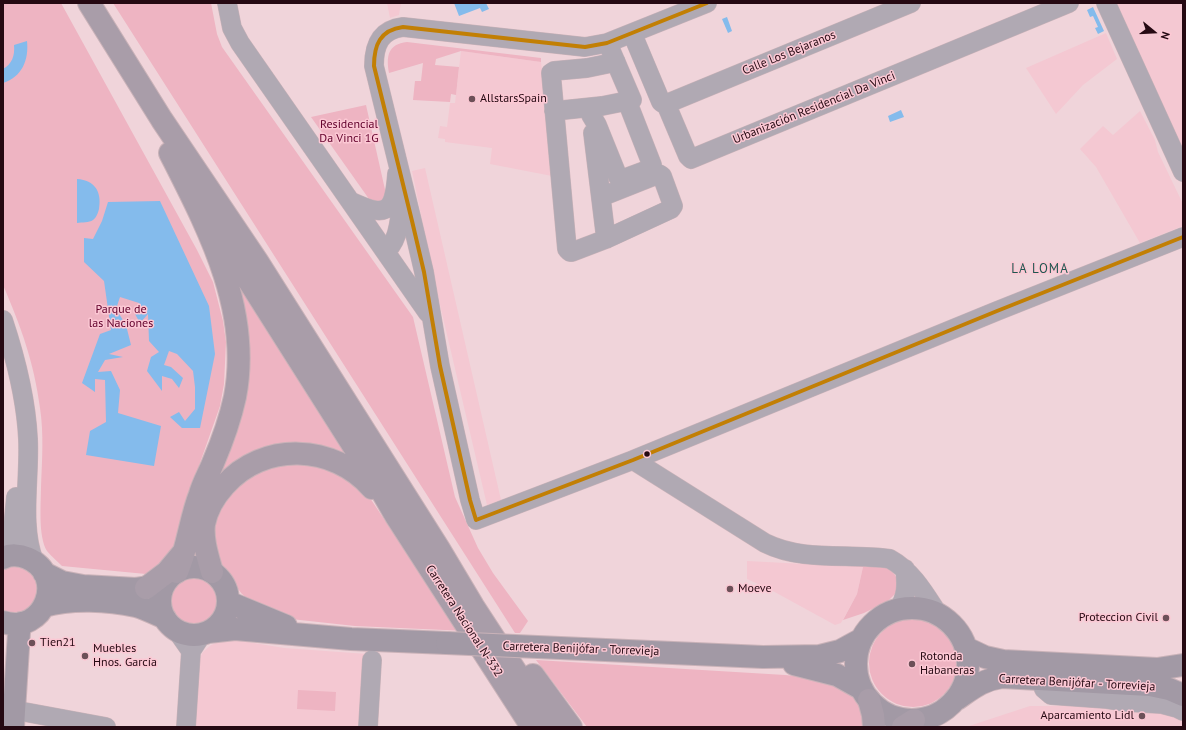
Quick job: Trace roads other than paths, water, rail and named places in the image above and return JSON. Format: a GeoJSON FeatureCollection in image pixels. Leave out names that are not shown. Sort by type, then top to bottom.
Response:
{"type":"FeatureCollection","features":[{"type":"Feature","properties":{"kind":"highway"},"geometry":{"type":"LineString","coordinates":[[89,3],[162,120],[257,261],[439,549],[473,606],[552,727]]}},
{"type":"Feature","properties":{"kind":"highway"},"geometry":{"type":"LineString","coordinates":[[118,50],[204,219],[227,283],[235,318],[238,345],[238,372],[235,396],[225,432],[196,504],[187,544],[178,559],[167,572],[157,581],[162,582],[187,544]]}},
{"type":"Feature","properties":{"kind":"highway"},"geometry":{"type":"LineString","coordinates":[[162,120],[230,250],[377,483],[396,516]]}},
{"type":"Feature","properties":{"kind":"highway"},"geometry":{"type":"LineString","coordinates":[[212,572],[204,535],[204,525],[207,512],[212,501],[228,480],[241,470],[272,456],[288,453],[305,453],[337,462],[366,482],[396,516]]}},
{"type":"Feature","properties":{"kind":"highway","name":"Carretera Nacional N-332"},"geometry":{"type":"LineString","coordinates":[[396,516],[532,727]]}},
{"type":"Feature","properties":{"kind":"highway"},"geometry":{"type":"LineString","coordinates":[[439,549],[508,645],[542,686],[571,727]]}},
{"type":"Feature","properties":{"kind":"highway"},"geometry":{"type":"LineString","coordinates":[[866,694],[873,715],[874,727]]}},
{"type":"Feature","properties":{"kind":"main road"},"geometry":{"type":"LineString","coordinates":[[4,557],[20,556],[62,582],[75,586],[136,589],[162,582],[191,567],[205,569],[212,572],[222,582],[228,602],[224,616],[214,628],[201,639],[188,634],[137,606],[75,601],[54,603],[44,606]]}},
{"type":"Feature","properties":{"kind":"main road"},"geometry":{"type":"LineString","coordinates":[[10,622],[31,620],[44,606],[48,595],[48,583],[39,567]]}},
{"type":"Feature","properties":{"kind":"main road"},"geometry":{"type":"LineString","coordinates":[[162,582],[160,605],[170,623]]}},
{"type":"Feature","properties":{"kind":"main road","name":"Carretera Benijófar - Torrevieja"},"geometry":{"type":"LineString","coordinates":[[228,602],[303,634]]}},
{"type":"Feature","properties":{"kind":"main road"},"geometry":{"type":"LineString","coordinates":[[915,608],[938,614],[947,620],[957,630],[966,648],[968,659],[965,682],[960,693],[953,702],[937,714],[909,723],[889,715],[878,708],[866,694],[858,676],[856,664],[858,651],[862,639],[869,628],[888,613],[915,608]]}},
{"type":"Feature","properties":{"kind":"main road"},"geometry":{"type":"LineString","coordinates":[[3,667],[10,622]]}},
{"type":"Feature","properties":{"kind":"main road"},"geometry":{"type":"LineString","coordinates":[[10,622],[19,632],[13,719]]}},
{"type":"Feature","properties":{"kind":"main road","name":"Carretera Benijófar - Torrevieja"},"geometry":{"type":"LineString","coordinates":[[201,639],[235,629],[351,639],[763,657],[820,656],[840,651],[862,639]]}},
{"type":"Feature","properties":{"kind":"main road","name":"Carretera Benijófar - Torrevieja"},"geometry":{"type":"LineString","coordinates":[[966,648],[985,657],[1003,661],[1157,669],[1183,665]]}},
{"type":"Feature","properties":{"kind":"main road","name":"Carretera Benijófar - Torrevieja"},"geometry":{"type":"LineString","coordinates":[[763,657],[838,675],[866,694]]}},
{"type":"Feature","properties":{"kind":"main road","name":"Carretera Benijófar - Torrevieja"},"geometry":{"type":"LineString","coordinates":[[953,702],[980,683],[1002,677],[1150,685],[1183,695]]}},
{"type":"Feature","properties":{"kind":"street"},"geometry":{"type":"LineString","coordinates":[[227,3],[232,28],[240,43],[431,318]]}},
{"type":"Feature","properties":{"kind":"street"},"geometry":{"type":"LineString","coordinates":[[707,3],[607,43],[585,47],[415,27],[395,28],[388,31],[376,44],[374,66],[424,272],[440,366],[470,500],[476,520],[633,460],[1183,237]]}},
{"type":"Feature","properties":{"kind":"street","name":"Calle Los Bejaranos"},"geometry":{"type":"LineString","coordinates":[[666,104],[911,3]]}},
{"type":"Feature","properties":{"kind":"street","name":"Urbanización Residencial Da Vinci"},"geometry":{"type":"LineString","coordinates":[[632,33],[661,102],[666,104],[688,156],[691,159],[1068,3]]}},
{"type":"Feature","properties":{"kind":"street"},"geometry":{"type":"LineString","coordinates":[[1106,3],[1183,172]]}},
{"type":"Feature","properties":{"kind":"street"},"geometry":{"type":"LineString","coordinates":[[554,111],[590,111],[632,100],[607,43]]}},
{"type":"Feature","properties":{"kind":"street"},"geometry":{"type":"LineString","coordinates":[[601,197],[659,174],[662,176],[673,206],[671,209],[606,239],[572,252],[570,252],[567,248],[550,75],[552,72],[587,68],[616,62]]}},
{"type":"Feature","properties":{"kind":"street"},"geometry":{"type":"LineString","coordinates":[[590,111],[618,177],[623,179],[650,169],[652,166],[627,101]]}},
{"type":"Feature","properties":{"kind":"street"},"geometry":{"type":"LineString","coordinates":[[590,111],[606,239]]}},
{"type":"Feature","properties":{"kind":"street"},"geometry":{"type":"LineString","coordinates":[[1171,145],[1183,166]]}},
{"type":"Feature","properties":{"kind":"street"},"geometry":{"type":"LineString","coordinates":[[350,201],[373,210],[384,210],[391,203],[400,169]]}},
{"type":"Feature","properties":{"kind":"street"},"geometry":{"type":"LineString","coordinates":[[388,254],[399,223],[400,169]]}},
{"type":"Feature","properties":{"kind":"street"},"geometry":{"type":"LineString","coordinates":[[388,254],[394,257],[402,250],[408,239],[412,221]]}},
{"type":"Feature","properties":{"kind":"street"},"geometry":{"type":"LineString","coordinates":[[3,320],[15,357],[22,390],[28,439],[26,532],[30,552],[39,567]]}},
{"type":"Feature","properties":{"kind":"street"},"geometry":{"type":"LineString","coordinates":[[3,356],[14,400],[17,434],[17,486],[12,538],[4,557]]}},
{"type":"Feature","properties":{"kind":"street"},"geometry":{"type":"LineString","coordinates":[[633,460],[765,543],[776,548],[794,553],[890,559],[899,564],[914,579],[938,614]]}},
{"type":"Feature","properties":{"kind":"street"},"geometry":{"type":"LineString","coordinates":[[898,610],[906,594],[904,569]]}},
{"type":"Feature","properties":{"kind":"street"},"geometry":{"type":"LineString","coordinates":[[186,727],[201,639]]}},
{"type":"Feature","properties":{"kind":"street"},"geometry":{"type":"LineString","coordinates":[[368,727],[372,660]]}},
{"type":"Feature","properties":{"kind":"street"},"geometry":{"type":"LineString","coordinates":[[1040,679],[1044,688],[1050,695],[1169,705],[1183,711]]}},
{"type":"Feature","properties":{"kind":"street"},"geometry":{"type":"LineString","coordinates":[[1107,699],[1131,694],[1150,685]]}},
{"type":"Feature","properties":{"kind":"street"},"geometry":{"type":"LineString","coordinates":[[13,719],[106,727]]}},
{"type":"Feature","properties":{"kind":"water"},"geometry":{"type":"Polygon","coordinates":[[[454,3],[486,3],[489,9],[482,12],[480,8],[459,16],[454,3]]]}},
{"type":"Feature","properties":{"kind":"water"},"geometry":{"type":"Polygon","coordinates":[[[1093,7],[1104,31],[1098,34],[1095,28],[1098,27],[1093,16],[1090,17],[1087,10],[1093,7]]]}},
{"type":"Feature","properties":{"kind":"water"},"geometry":{"type":"Polygon","coordinates":[[[727,17],[732,31],[728,33],[722,19],[727,17]]]}},
{"type":"Feature","properties":{"kind":"water"},"geometry":{"type":"Polygon","coordinates":[[[27,41],[27,55],[23,67],[15,77],[3,83],[3,69],[9,65],[12,59],[14,45],[27,41]]]}},
{"type":"Feature","properties":{"kind":"water"},"geometry":{"type":"Polygon","coordinates":[[[901,110],[904,117],[890,122],[888,116],[901,110]]]}},
{"type":"Feature","properties":{"kind":"water"},"geometry":{"type":"Polygon","coordinates":[[[77,179],[93,184],[98,192],[100,203],[99,211],[95,218],[90,222],[77,223],[77,179]]]}},
{"type":"Feature","properties":{"kind":"water"},"geometry":{"type":"Polygon","coordinates":[[[160,201],[209,306],[215,354],[200,428],[182,428],[170,417],[179,412],[185,421],[195,409],[193,371],[177,354],[169,351],[164,365],[171,367],[183,378],[179,388],[172,379],[162,376],[162,391],[147,371],[151,357],[159,352],[149,341],[148,314],[140,323],[135,314],[139,303],[120,297],[116,309],[126,325],[131,345],[109,354],[123,357],[105,360],[98,372],[111,371],[120,390],[118,413],[161,426],[154,466],[86,455],[90,431],[106,422],[105,380],[95,379],[95,392],[82,383],[100,334],[111,330],[104,281],[84,262],[84,238],[93,239],[102,221],[108,202],[160,201]]]}},
{"type":"Feature","properties":{"kind":"place","name":"AllstarsSpain"},"geometry":{"type":"Point","coordinates":[472,99]}},
{"type":"Feature","properties":{"kind":"place","name":"Moeve"},"geometry":{"type":"Point","coordinates":[730,589]}},
{"type":"Feature","properties":{"kind":"place","name":"Proteccion Civil"},"geometry":{"type":"Point","coordinates":[1166,618]}},
{"type":"Feature","properties":{"kind":"place","name":"Tien21"},"geometry":{"type":"Point","coordinates":[32,643]}},
{"type":"Feature","properties":{"kind":"place","name":"Muebles Hnos. García"},"geometry":{"type":"Point","coordinates":[85,656]}},
{"type":"Feature","properties":{"kind":"place","name":"Rotonda Habaneras"},"geometry":{"type":"Point","coordinates":[912,664]}},
{"type":"Feature","properties":{"kind":"place","name":"Aparcamiento Lidl"},"geometry":{"type":"Point","coordinates":[1142,716]}},
{"type":"Feature","properties":{"kind":"district","name":"LA LOMA"},"geometry":{"type":"Point","coordinates":[1040,269]}},
{"type":"Feature","properties":{"kind":"park label","name":"Residencial Da Vinci 1G"},"geometry":{"type":"Point","coordinates":[349,132]}},
{"type":"Feature","properties":{"kind":"park label","name":"Parque de las Naciones"},"geometry":{"type":"Point","coordinates":[121,317]}}]}
